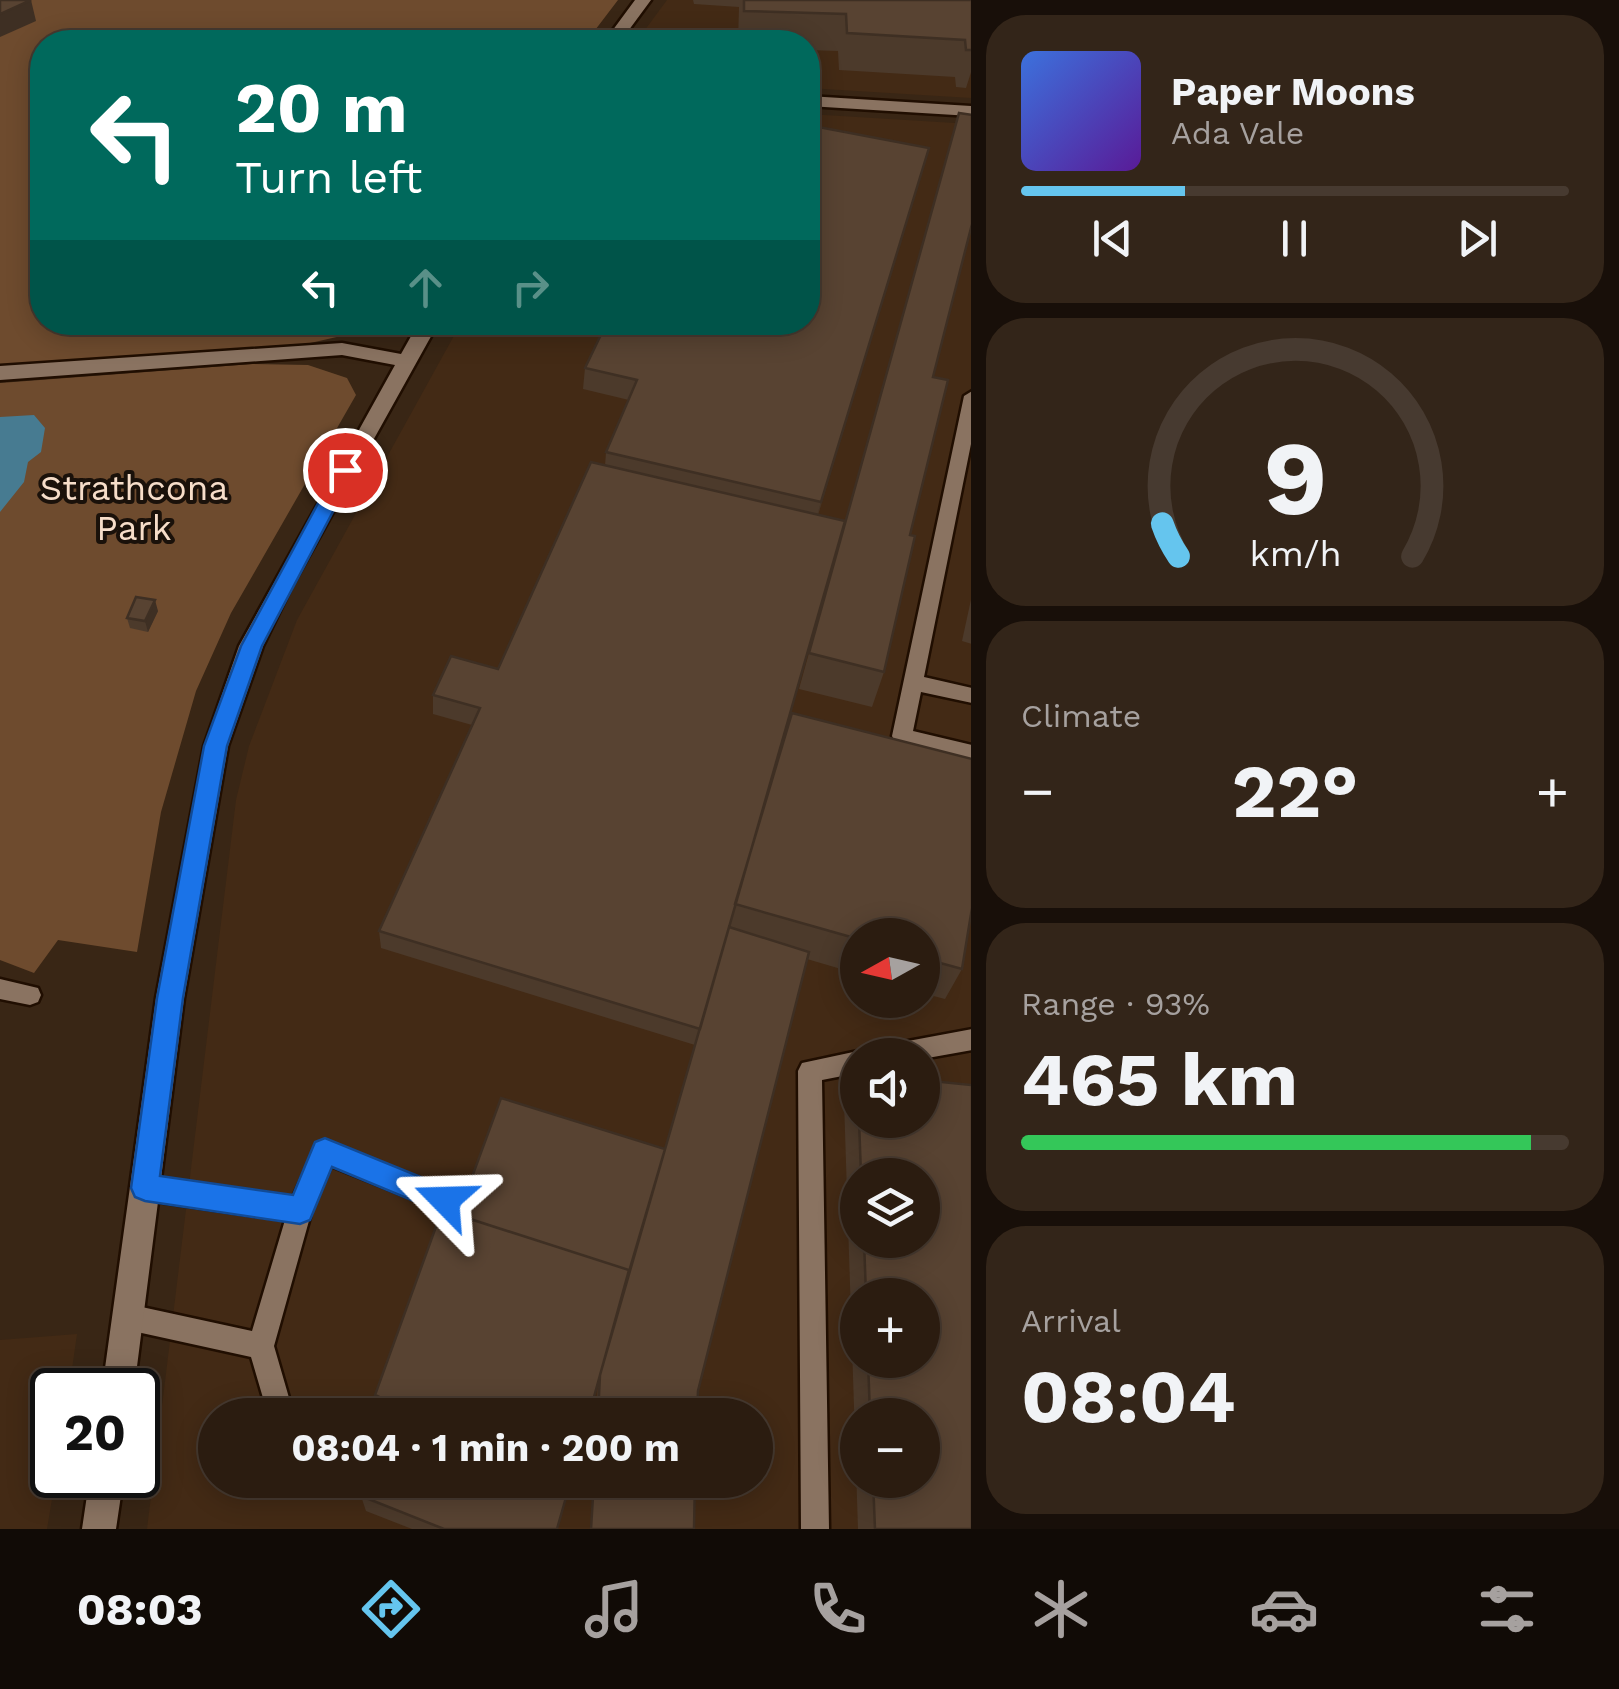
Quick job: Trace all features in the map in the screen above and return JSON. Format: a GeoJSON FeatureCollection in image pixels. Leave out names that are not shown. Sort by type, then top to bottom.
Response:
{"type":"FeatureCollection","features":[{"type":"Feature","properties":{"kind":"street"},"geometry":{"type":"LineString","coordinates":[[621,30],[643,0]]}},
{"type":"Feature","properties":{"kind":"street"},"geometry":{"type":"LineString","coordinates":[[820,102],[971,111]]}},
{"type":"Feature","properties":{"kind":"street"},"geometry":{"type":"LineString","coordinates":[[121,1368],[170,998],[216,746],[252,646],[280,586],[422,335]]}},
{"type":"Feature","properties":{"kind":"street"},"geometry":{"type":"LineString","coordinates":[[0,373],[342,349],[363,350],[406,362]]}},
{"type":"Feature","properties":{"kind":"street"},"geometry":{"type":"LineString","coordinates":[[99,1529],[104,1498]]}},
{"type":"Feature","properties":{"kind":"lane"},"geometry":{"type":"LineString","coordinates":[[971,401],[902,736],[971,754]]}},
{"type":"Feature","properties":{"kind":"lane"},"geometry":{"type":"LineString","coordinates":[[912,682],[971,696]]}},
{"type":"Feature","properties":{"kind":"lane"},"geometry":{"type":"LineString","coordinates":[[0,989],[30,995]]}},
{"type":"Feature","properties":{"kind":"lane"},"geometry":{"type":"LineString","coordinates":[[940,1046],[971,1040]]}},
{"type":"Feature","properties":{"kind":"lane"},"geometry":{"type":"LineString","coordinates":[[815,1529],[810,1071],[840,1065]]}},
{"type":"Feature","properties":{"kind":"lane"},"geometry":{"type":"LineString","coordinates":[[276,1398],[261,1346],[300,1210],[325,1152],[445,1200]]}},
{"type":"Feature","properties":{"kind":"lane"},"geometry":{"type":"LineString","coordinates":[[145,1188],[300,1210]]}},
{"type":"Feature","properties":{"kind":"lane"},"geometry":{"type":"LineString","coordinates":[[128,1317],[261,1346]]}},
{"type":"Feature","properties":{"kind":"shaded area"},"geometry":{"type":"Polygon","coordinates":[[[667,0],[971,0],[971,98],[820,89],[820,30],[645,30],[667,0]]]}},
{"type":"Feature","properties":{"kind":"shaded area"},"geometry":{"type":"Polygon","coordinates":[[[820,115],[971,124],[971,1529],[147,1529],[151,1498],[160,1498],[160,1423],[236,800],[249,746],[297,620],[454,335],[820,335],[820,115]]]}},
{"type":"Feature","properties":{"kind":"shaded area"},"geometry":{"type":"Polygon","coordinates":[[[77,1334],[72,1368],[30,1368],[30,1498],[52,1498],[47,1529],[0,1529],[0,1340],[77,1334]]]}},
{"type":"Feature","properties":{"kind":"green space","name":"Strathcona Park"},"geometry":{"type":"Polygon","coordinates":[[[0,0],[618,0],[595,30],[30,30],[30,335],[345,335],[306,344],[0,365],[0,0]]]}},
{"type":"Feature","properties":{"kind":"green space","name":"Strathcona Park"},"geometry":{"type":"Polygon","coordinates":[[[252,364],[308,365],[347,378],[356,395],[231,613],[196,691],[161,812],[137,952],[58,940],[34,973],[0,960],[0,383],[252,364]]]}},
{"type":"Feature","properties":{"kind":"water"},"geometry":{"type":"Polygon","coordinates":[[[34,415],[45,428],[41,452],[28,462],[24,482],[0,512],[0,417],[34,415]]]}},
{"type":"Feature","properties":{"kind":"building"},"geometry":{"type":"Polygon","coordinates":[[[0,0],[31,0],[0,14],[0,0]]]}},
{"type":"Feature","properties":{"kind":"building"},"geometry":{"type":"Polygon","coordinates":[[[744,0],[971,0],[971,50],[966,50],[965,40],[847,33],[846,14],[744,11],[744,0]]]}},
{"type":"Feature","properties":{"kind":"building"},"geometry":{"type":"Polygon","coordinates":[[[959,113],[971,115],[971,228],[933,377],[948,380],[910,535],[915,536],[884,672],[809,653],[959,113]]]}},
{"type":"Feature","properties":{"kind":"building"},"geometry":{"type":"Polygon","coordinates":[[[820,127],[929,148],[821,502],[606,452],[637,380],[585,368],[601,335],[820,335],[820,127]]]}},
{"type":"Feature","properties":{"kind":"building"},"geometry":{"type":"Polygon","coordinates":[[[591,462],[845,521],[700,1029],[379,931],[480,708],[433,695],[451,656],[498,669],[591,462]]]}},
{"type":"Feature","properties":{"kind":"building"},"geometry":{"type":"Polygon","coordinates":[[[136,597],[155,600],[145,621],[127,618],[136,597]]]}},
{"type":"Feature","properties":{"kind":"building"},"geometry":{"type":"Polygon","coordinates":[[[792,713],[971,759],[971,914],[962,969],[940,963],[940,918],[840,918],[840,934],[735,904],[792,713]]]}},
{"type":"Feature","properties":{"kind":"building"},"geometry":{"type":"Polygon","coordinates":[[[729,927],[809,952],[698,1398],[599,1398],[600,1375],[729,927]]]}},
{"type":"Feature","properties":{"kind":"building"},"geometry":{"type":"Polygon","coordinates":[[[940,1082],[971,1085],[971,1529],[875,1529],[874,1498],[940,1498],[940,1398],[869,1398],[869,1378],[940,1378],[940,1278],[865,1278],[865,1258],[940,1258],[940,1158],[860,1158],[860,1138],[940,1138],[940,1082]]]}},
{"type":"Feature","properties":{"kind":"building"},"geometry":{"type":"Polygon","coordinates":[[[501,1098],[665,1149],[628,1275],[629,1270],[458,1215],[501,1098]]]}},
{"type":"Feature","properties":{"kind":"building"},"geometry":{"type":"Polygon","coordinates":[[[442,1210],[629,1270],[594,1398],[375,1395],[442,1210]]]}},
{"type":"Feature","properties":{"kind":"building"},"geometry":{"type":"Polygon","coordinates":[[[366,1498],[566,1498],[557,1529],[444,1529],[366,1498]]]}},
{"type":"Feature","properties":{"kind":"building"},"geometry":{"type":"Polygon","coordinates":[[[593,1498],[695,1498],[694,1529],[591,1529],[593,1498]]]}},
{"type":"Feature","properties":{"kind":"route"},"geometry":{"type":"LineString","coordinates":[[345,470],[280,586],[234,688],[216,746],[170,998],[145,1188],[300,1210],[325,1152],[445,1200]]}}]}
